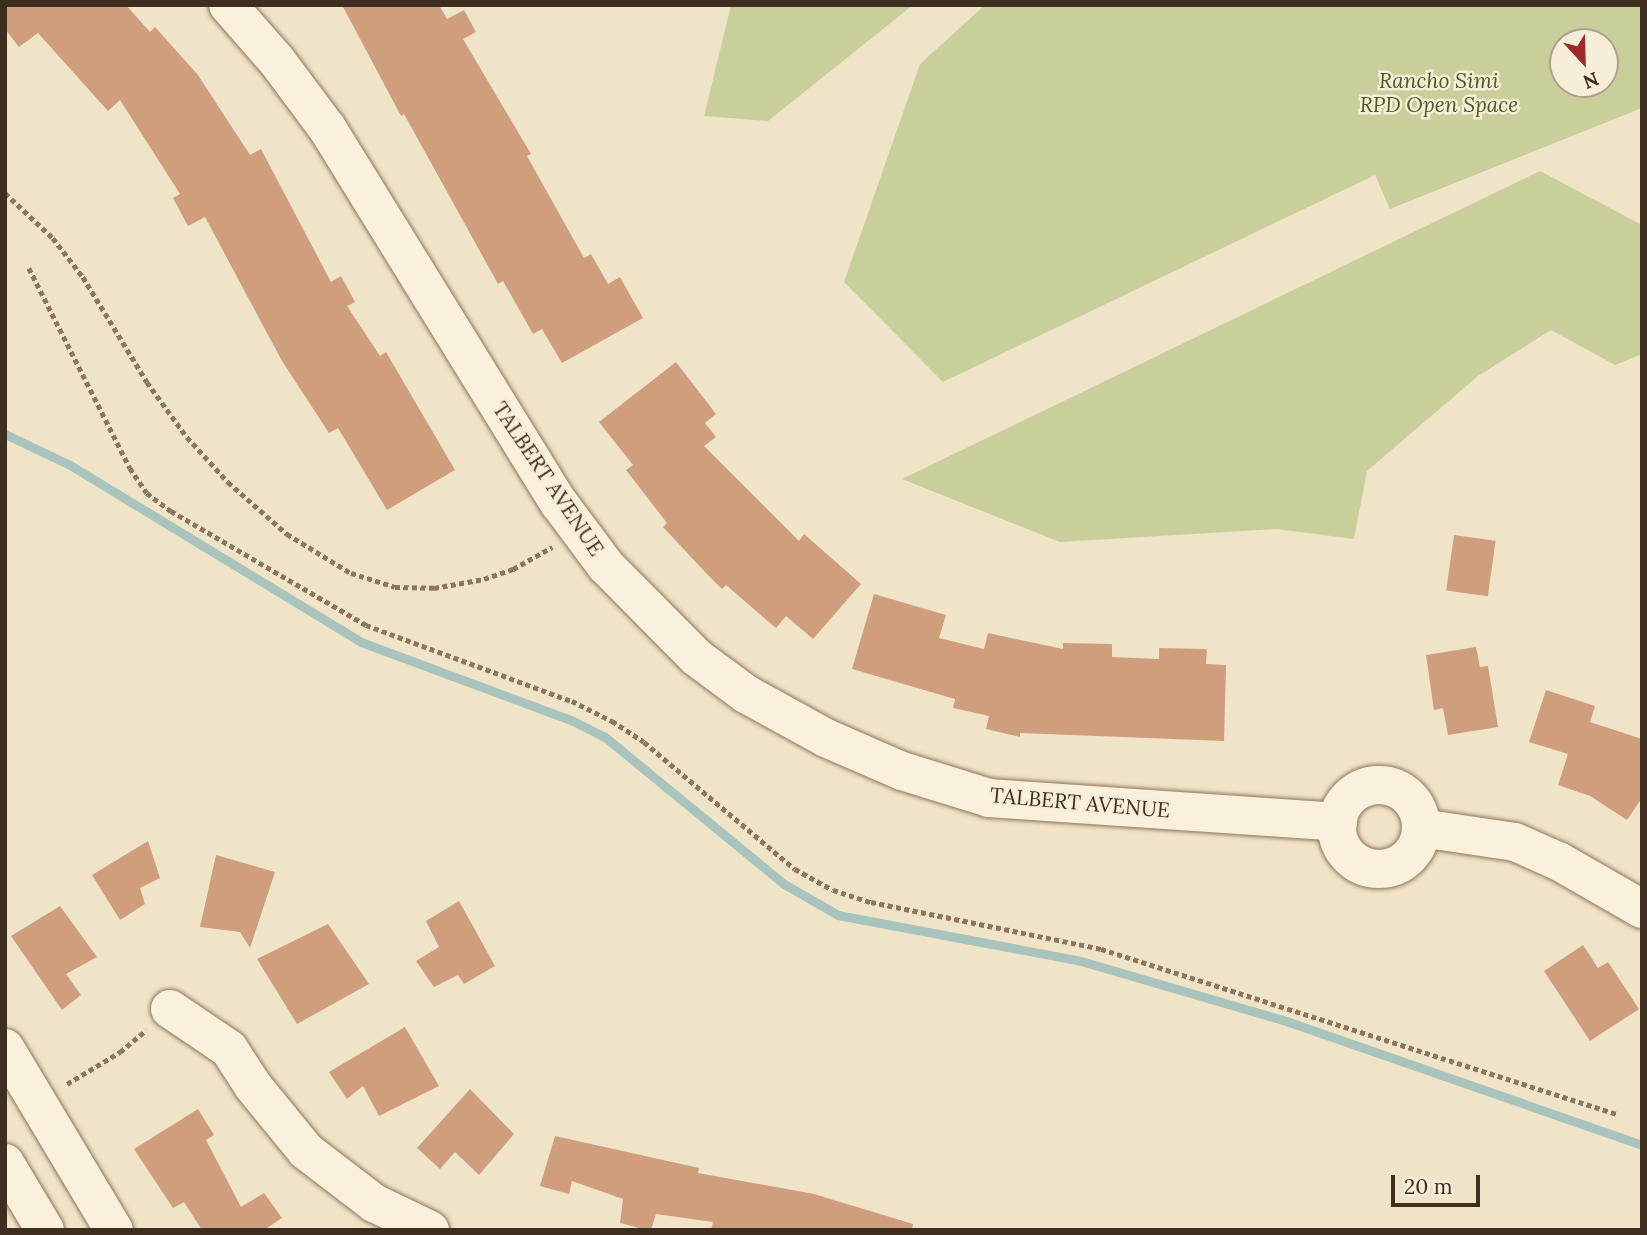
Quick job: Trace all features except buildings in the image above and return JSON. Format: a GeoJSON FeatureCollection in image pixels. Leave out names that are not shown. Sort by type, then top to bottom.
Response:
{"type":"FeatureCollection","features":[{"type":"Feature","properties":{"kind":"street","name":"TALBERT AVENUE"},"geometry":{"type":"LineString","coordinates":[[228,5],[277,61],[327,128],[559,503],[606,566],[696,657],[746,694],[825,738],[902,771],[989,798],[1338,822]]}},
{"type":"Feature","properties":{"kind":"street"},"geometry":{"type":"LineString","coordinates":[[1381,785],[1407,795],[1416,806],[1421,828],[1417,847],[1408,858],[1396,866],[1375,869],[1356,863],[1346,853],[1339,841],[1338,822],[1345,801],[1355,792],[1381,785]]}},
{"type":"Feature","properties":{"kind":"street"},"geometry":{"type":"LineString","coordinates":[[1421,828],[1515,842],[1560,862],[1642,909]]}},
{"type":"Feature","properties":{"kind":"street"},"geometry":{"type":"LineString","coordinates":[[170,1009],[229,1049],[253,1086],[306,1151],[374,1203],[430,1230]]}},
{"type":"Feature","properties":{"kind":"street"},"geometry":{"type":"LineString","coordinates":[[5,1048],[114,1230]]}},
{"type":"Feature","properties":{"kind":"street"},"geometry":{"type":"LineString","coordinates":[[5,1163],[45,1230]]}},
{"type":"Feature","properties":{"kind":"path"},"geometry":{"type":"LineString","coordinates":[[5,193],[53,238],[76,267],[147,382],[187,437],[228,482],[287,534],[351,573],[395,587],[434,588],[484,579],[513,569],[580,531]]}},
{"type":"Feature","properties":{"kind":"path"},"geometry":{"type":"LineString","coordinates":[[29,268],[130,468],[148,493],[171,511],[366,625],[572,701],[612,722],[644,742],[795,869],[833,890],[872,902],[1101,949],[1617,1114]]}},
{"type":"Feature","properties":{"kind":"path"},"geometry":{"type":"LineString","coordinates":[[38,1101],[120,1052],[170,1009]]}},
{"type":"Feature","properties":{"kind":"green space"},"geometry":{"type":"Polygon","coordinates":[[[731,5],[913,5],[768,121],[704,116],[731,5]]]}},
{"type":"Feature","properties":{"kind":"green space","name":"Rancho Simi RPD Open Space"},"geometry":{"type":"Polygon","coordinates":[[[985,5],[1642,5],[1642,108],[1390,209],[1375,175],[943,382],[844,282],[920,64],[985,5]]]}},
{"type":"Feature","properties":{"kind":"green space"},"geometry":{"type":"Polygon","coordinates":[[[1540,171],[1642,225],[1642,354],[1615,365],[1551,330],[1478,376],[1367,471],[1354,539],[1277,529],[1060,542],[902,479],[1540,171]]]}},
{"type":"Feature","properties":{"kind":"waterway"},"geometry":{"type":"LineString","coordinates":[[5,434],[70,465],[361,642],[573,721],[605,737],[784,884],[838,915],[1081,961],[1289,1022],[1642,1145]]}}]}
